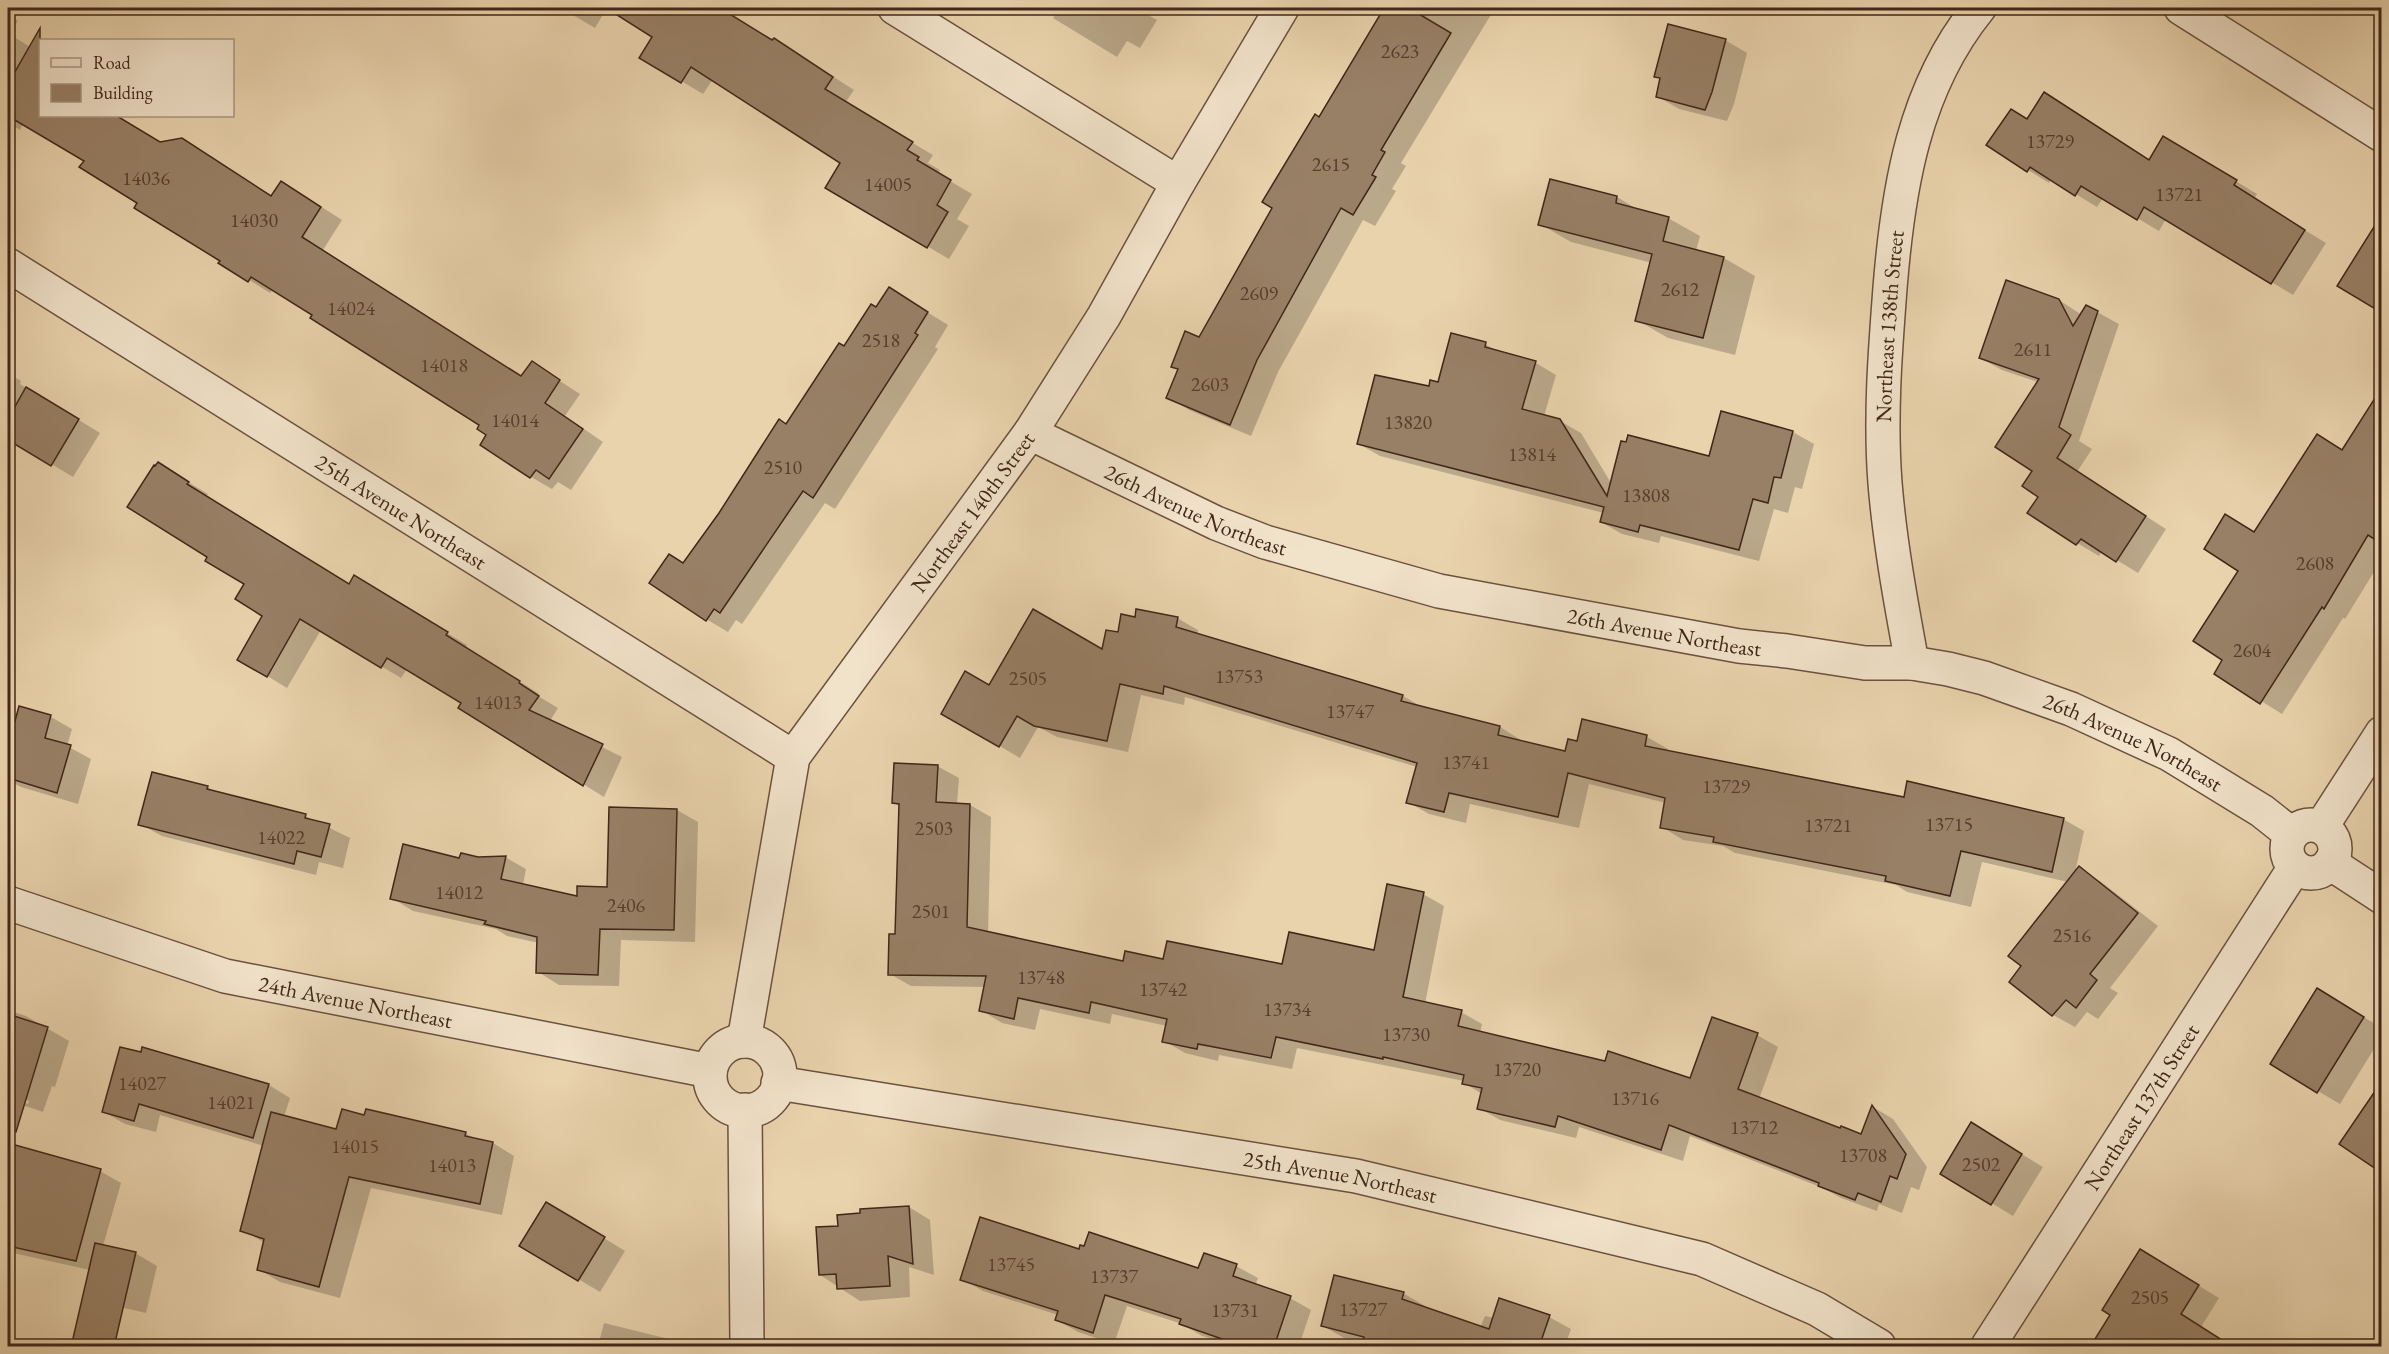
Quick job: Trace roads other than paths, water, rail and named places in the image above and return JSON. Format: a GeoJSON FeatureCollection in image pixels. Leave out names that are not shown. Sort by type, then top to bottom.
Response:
{"type":"FeatureCollection","features":[{"type":"Feature","properties":{"kind":"street"},"geometry":{"type":"LineString","coordinates":[[895,8],[1178,183]]}},
{"type":"Feature","properties":{"kind":"street","name":"Northeast 140th Street"},"geometry":{"type":"LineString","coordinates":[[744,1041],[793,757],[1030,433],[1104,316],[1178,183],[1282,8]]}},
{"type":"Feature","properties":{"kind":"street","name":"Northeast 138th Street"},"geometry":{"type":"LineString","coordinates":[[1912,663],[1899,594],[1885,483],[1883,394],[1894,240],[1899,196],[1920,117],[1932,83],[1948,52],[1979,8]]}},
{"type":"Feature","properties":{"kind":"street"},"geometry":{"type":"LineString","coordinates":[[2181,8],[2382,135]]}},
{"type":"Feature","properties":{"kind":"street","name":"25th Avenue Northeast"},"geometry":{"type":"LineString","coordinates":[[8,265],[793,757]]}},
{"type":"Feature","properties":{"kind":"street","name":"26th Avenue Northeast"},"geometry":{"type":"LineString","coordinates":[[1030,433],[1240,533],[1439,591],[1739,646],[1865,663],[1912,663],[1984,678],[2071,709],[2117,729],[2169,754],[2262,811],[2306,830]]}},
{"type":"Feature","properties":{"kind":"street"},"geometry":{"type":"LineString","coordinates":[[2306,830],[2332,837],[2335,844],[2336,853],[2330,863],[2319,872],[2303,872],[2295,867],[2287,853],[2287,845],[2306,830],[2382,733]]}},
{"type":"Feature","properties":{"kind":"street"},"geometry":{"type":"LineString","coordinates":[[2330,863],[2382,897]]}},
{"type":"Feature","properties":{"kind":"street","name":"Northeast 137th Street"},"geometry":{"type":"LineString","coordinates":[[1988,1347],[2295,867]]}},
{"type":"Feature","properties":{"kind":"street","name":"24th Avenue Northeast"},"geometry":{"type":"LineString","coordinates":[[8,903],[225,976],[710,1071]]}},
{"type":"Feature","properties":{"kind":"street"},"geometry":{"type":"LineString","coordinates":[[744,1041],[765,1048],[773,1056],[778,1066],[778,1083],[771,1099],[762,1107],[745,1110],[728,1106],[718,1099],[712,1089],[710,1078],[710,1071],[716,1056],[723,1048],[744,1041]]}},
{"type":"Feature","properties":{"kind":"street","name":"25th Avenue Northeast"},"geometry":{"type":"LineString","coordinates":[[778,1083],[1368,1179],[1702,1259],[1816,1309],[1879,1347]]}},
{"type":"Feature","properties":{"kind":"street"},"geometry":{"type":"LineString","coordinates":[[745,1110],[747,1347]]}}]}
